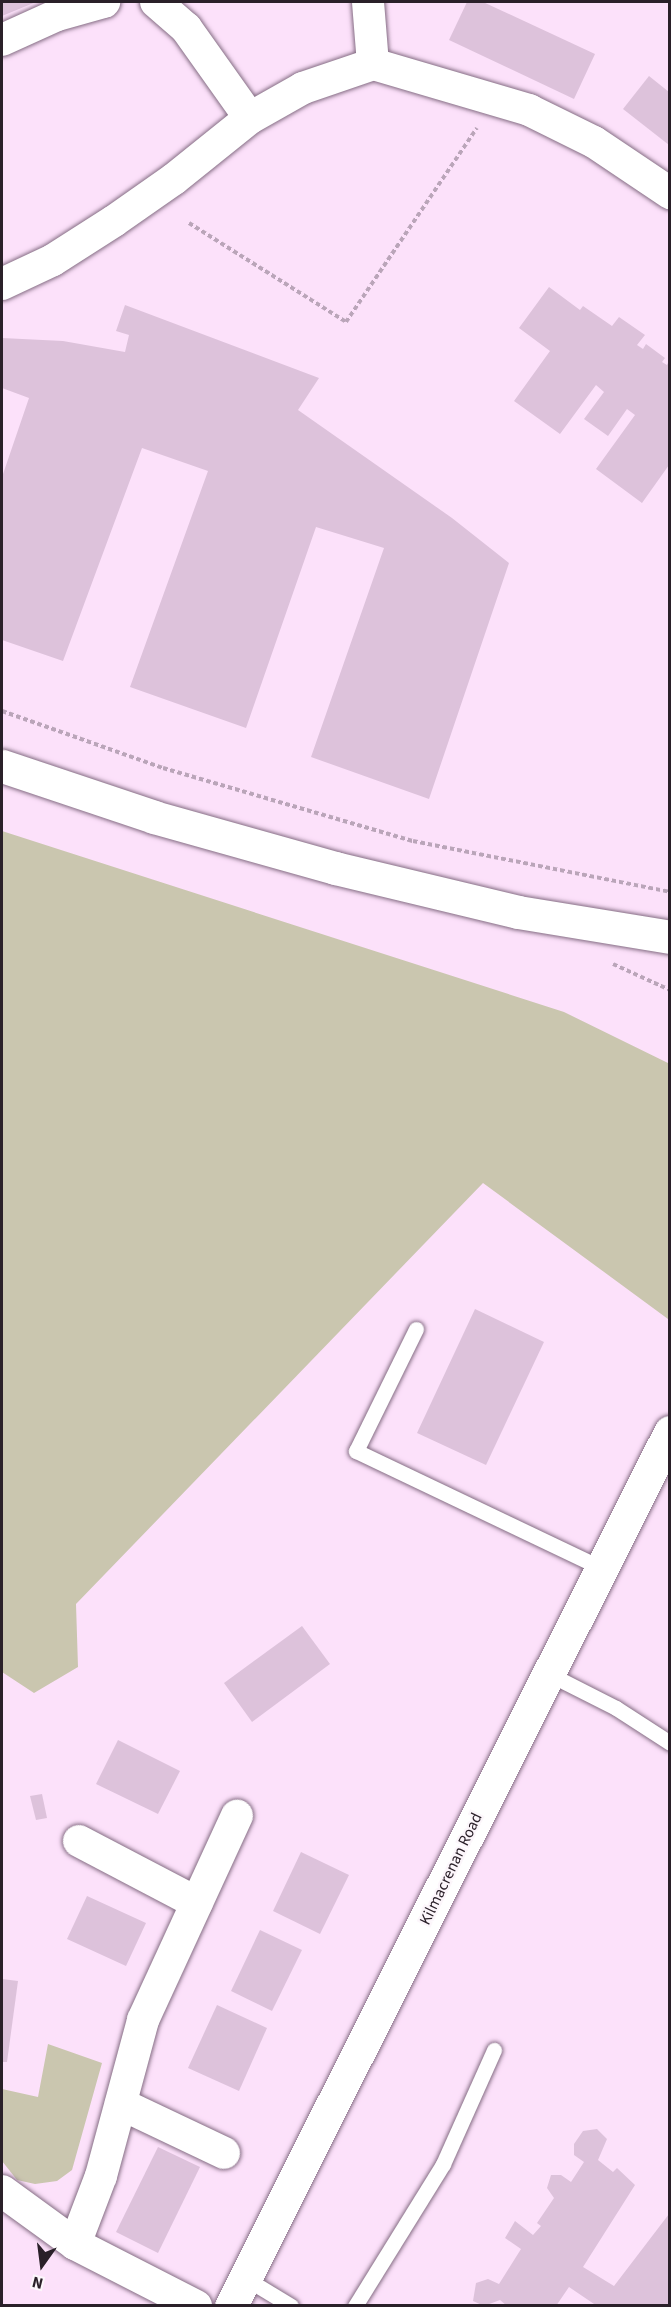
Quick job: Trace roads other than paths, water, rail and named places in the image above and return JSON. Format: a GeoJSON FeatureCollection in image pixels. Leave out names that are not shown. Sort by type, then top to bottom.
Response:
{"type":"FeatureCollection","features":[{"type":"Feature","properties":{"kind":"main road"},"geometry":{"type":"LineString","coordinates":[[2,766],[154,817],[335,868],[518,912],[663,941]]}},
{"type":"Feature","properties":{"kind":"main road","name":"Kilmacrenan Road"},"geometry":{"type":"LineString","coordinates":[[238,2292],[601,1568],[658,1477],[669,1432]]}},
{"type":"Feature","properties":{"kind":"street"},"geometry":{"type":"LineString","coordinates":[[156,2],[186,28],[250,118]]}},
{"type":"Feature","properties":{"kind":"street"},"geometry":{"type":"LineString","coordinates":[[368,2],[373,64]]}},
{"type":"Feature","properties":{"kind":"street"},"geometry":{"type":"LineString","coordinates":[[2,40],[85,4]]}},
{"type":"Feature","properties":{"kind":"street"},"geometry":{"type":"LineString","coordinates":[[2,284],[53,260],[114,221],[174,179],[250,118],[303,88],[373,64],[529,110],[594,142],[669,193]]}},
{"type":"Feature","properties":{"kind":"street"},"geometry":{"type":"LineString","coordinates":[[75,2244],[101,2176],[143,2020],[237,1816]]}},
{"type":"Feature","properties":{"kind":"street"},"geometry":{"type":"LineString","coordinates":[[79,1841],[197,1903]]}},
{"type":"Feature","properties":{"kind":"street"},"geometry":{"type":"LineString","coordinates":[[121,2104],[224,2153]]}},
{"type":"Feature","properties":{"kind":"street"},"geometry":{"type":"LineString","coordinates":[[2,2191],[75,2244],[196,2306]]}},
{"type":"Feature","properties":{"kind":"lane"},"geometry":{"type":"LineString","coordinates":[[416,1329],[356,1451],[601,1568]]}},
{"type":"Feature","properties":{"kind":"lane"},"geometry":{"type":"LineString","coordinates":[[549,1674],[616,1708],[669,1743]]}},
{"type":"Feature","properties":{"kind":"lane"},"geometry":{"type":"LineString","coordinates":[[355,2306],[443,2164],[494,2050]]}},
{"type":"Feature","properties":{"kind":"lane"},"geometry":{"type":"LineString","coordinates":[[238,2292],[291,2306]]}}]}
